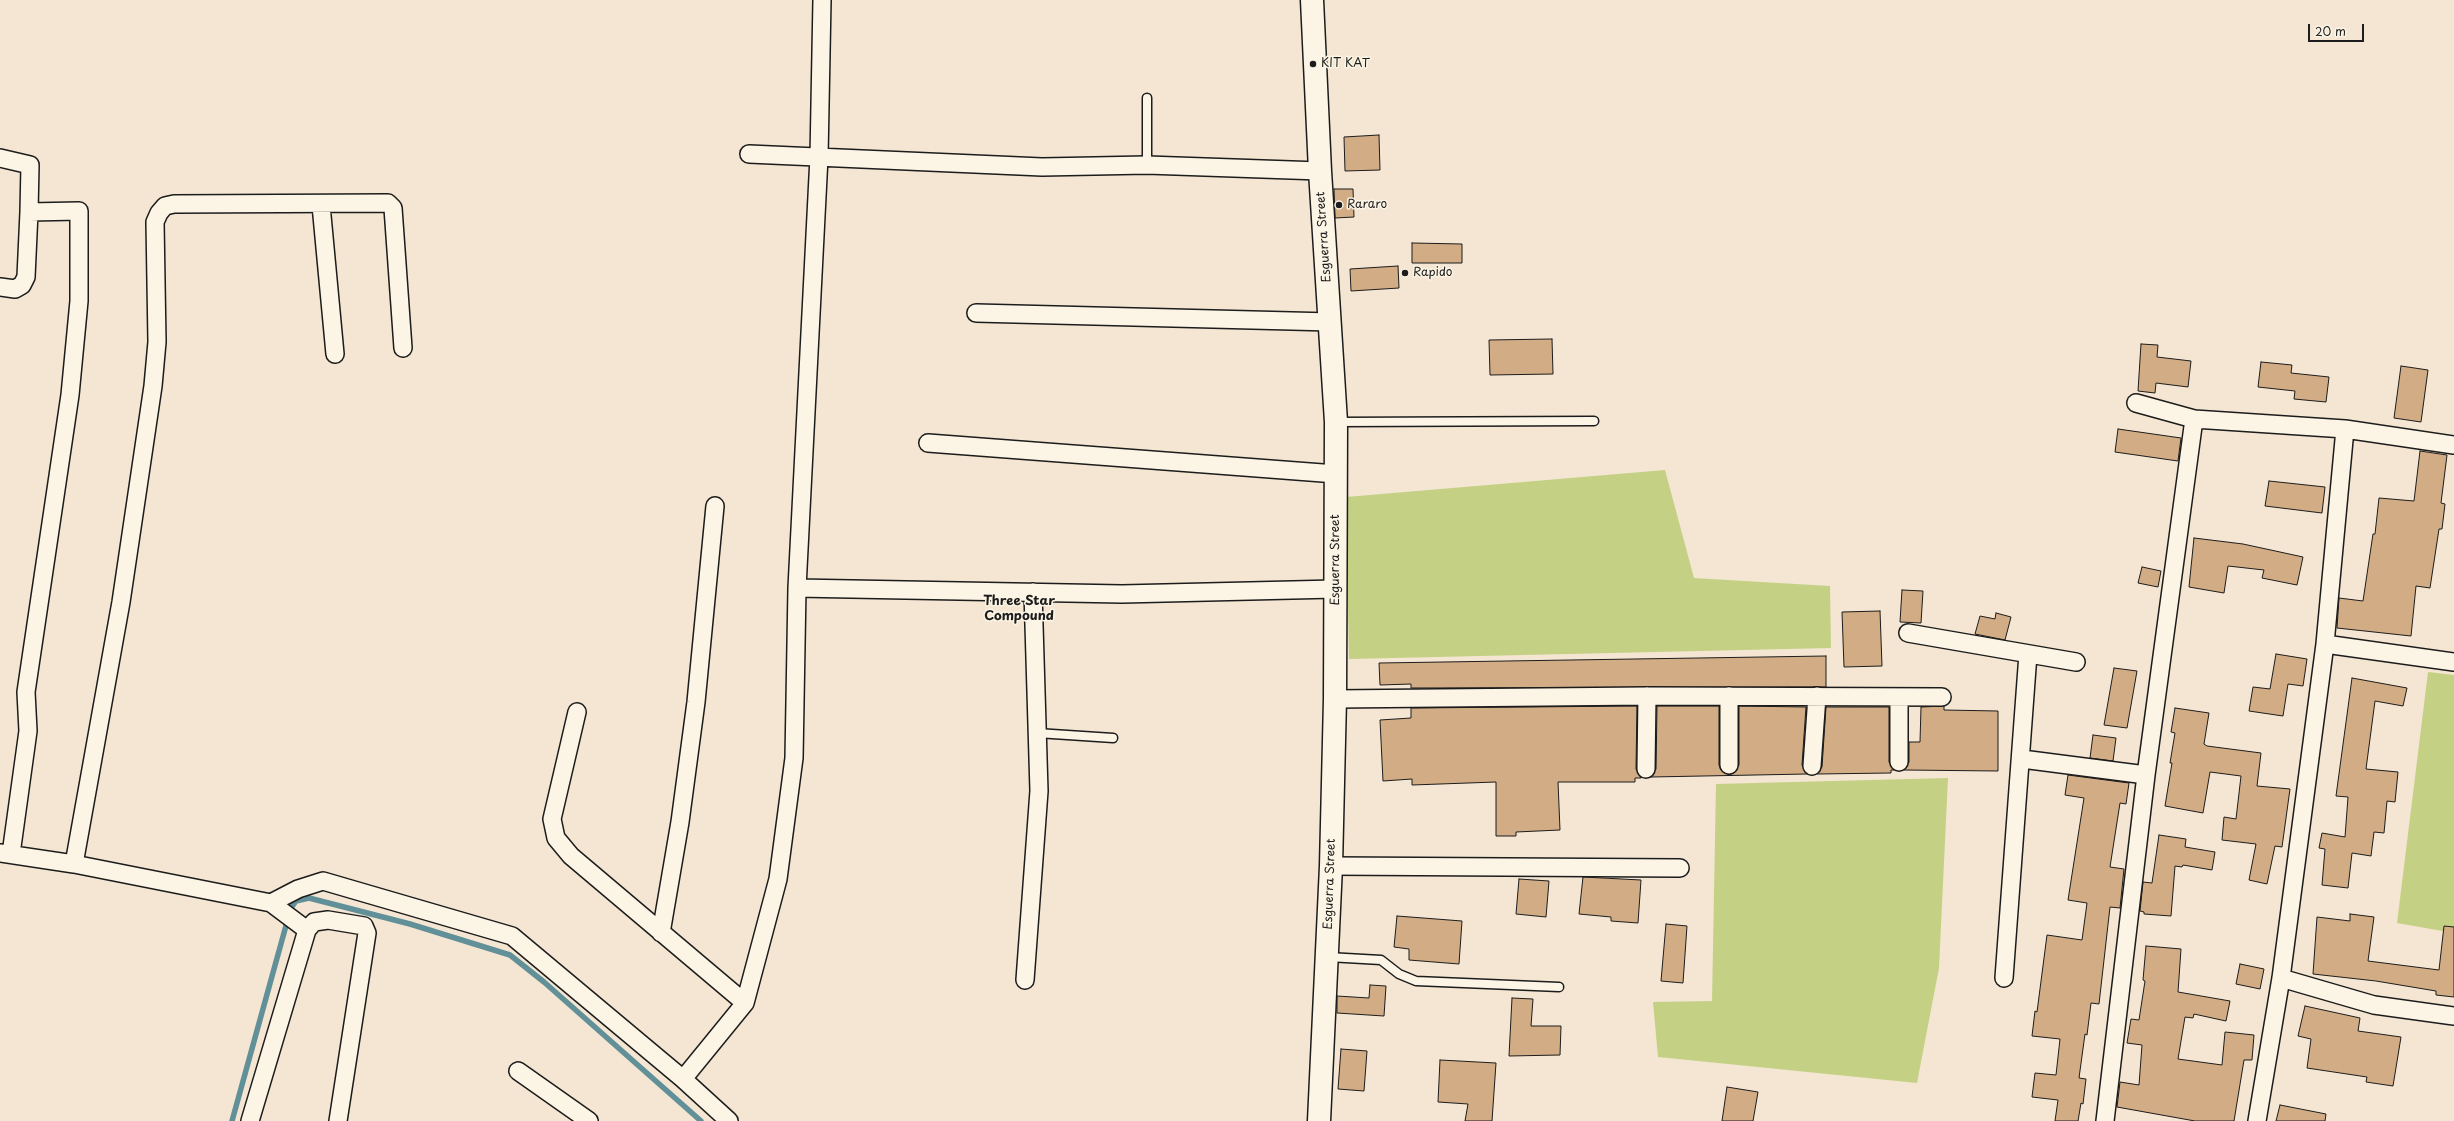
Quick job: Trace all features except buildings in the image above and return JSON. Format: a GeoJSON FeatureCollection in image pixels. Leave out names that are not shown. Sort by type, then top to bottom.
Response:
{"type":"FeatureCollection","features":[{"type":"Feature","properties":{"kind":"main road","name":"Esguerra Street"},"geometry":{"type":"LineString","coordinates":[[1312,0],[1320,171],[1336,422],[1335,699],[1331,866],[1319,1121]]}},
{"type":"Feature","properties":{"kind":"street"},"geometry":{"type":"LineString","coordinates":[[683,1079],[745,1003],[778,879],[794,758],[797,588],[819,157],[822,0]]}},
{"type":"Feature","properties":{"kind":"street"},"geometry":{"type":"LineString","coordinates":[[749,154],[1042,167],[1147,165],[1320,171]]}},
{"type":"Feature","properties":{"kind":"street"},"geometry":{"type":"LineString","coordinates":[[0,158],[30,165],[26,277],[22,285],[15,289],[0,287]]}},
{"type":"Feature","properties":{"kind":"street"},"geometry":{"type":"LineString","coordinates":[[74,864],[121,602],[152,386],[157,342],[155,222],[162,210],[174,204],[321,205],[386,202],[393,208],[403,348]]}},
{"type":"Feature","properties":{"kind":"street"},"geometry":{"type":"LineString","coordinates":[[321,205],[335,354]]}},
{"type":"Feature","properties":{"kind":"street"},"geometry":{"type":"LineString","coordinates":[[29,212],[79,211],[79,301],[70,395],[26,692],[28,731],[5,854],[74,864],[271,903],[307,930]]}},
{"type":"Feature","properties":{"kind":"street"},"geometry":{"type":"LineString","coordinates":[[976,312],[1330,322]]}},
{"type":"Feature","properties":{"kind":"street"},"geometry":{"type":"LineString","coordinates":[[2136,402],[2194,419],[2345,429],[2454,445]]}},
{"type":"Feature","properties":{"kind":"street"},"geometry":{"type":"LineString","coordinates":[[2105,1121],[2146,775],[2194,419]]}},
{"type":"Feature","properties":{"kind":"street"},"geometry":{"type":"LineString","coordinates":[[2257,1121],[2281,978],[2325,644],[2345,429]]}},
{"type":"Feature","properties":{"kind":"street"},"geometry":{"type":"LineString","coordinates":[[928,443],[1336,474]]}},
{"type":"Feature","properties":{"kind":"street"},"geometry":{"type":"LineString","coordinates":[[661,933],[680,822],[696,702],[715,506]]}},
{"type":"Feature","properties":{"kind":"street"},"geometry":{"type":"LineString","coordinates":[[797,588],[1122,594],[1336,589]]}},
{"type":"Feature","properties":{"kind":"street"},"geometry":{"type":"LineString","coordinates":[[1025,980],[1039,791],[1033,592]]}},
{"type":"Feature","properties":{"kind":"street"},"geometry":{"type":"LineString","coordinates":[[1908,633],[2076,662]]}},
{"type":"Feature","properties":{"kind":"street"},"geometry":{"type":"LineString","coordinates":[[2325,644],[2454,662]]}},
{"type":"Feature","properties":{"kind":"street"},"geometry":{"type":"LineString","coordinates":[[2004,978],[2022,759],[2028,654]]}},
{"type":"Feature","properties":{"kind":"street"},"geometry":{"type":"LineString","coordinates":[[1335,699],[1647,696],[1942,697]]}},
{"type":"Feature","properties":{"kind":"street"},"geometry":{"type":"LineString","coordinates":[[1646,769],[1647,696]]}},
{"type":"Feature","properties":{"kind":"street"},"geometry":{"type":"LineString","coordinates":[[1729,696],[1729,765]]}},
{"type":"Feature","properties":{"kind":"street"},"geometry":{"type":"LineString","coordinates":[[1812,766],[1817,696]]}},
{"type":"Feature","properties":{"kind":"street"},"geometry":{"type":"LineString","coordinates":[[1899,697],[1899,762]]}},
{"type":"Feature","properties":{"kind":"street"},"geometry":{"type":"LineString","coordinates":[[577,712],[552,819],[554,834],[571,856],[745,1003]]}},
{"type":"Feature","properties":{"kind":"street"},"geometry":{"type":"LineString","coordinates":[[2022,759],[2146,775]]}},
{"type":"Feature","properties":{"kind":"street"},"geometry":{"type":"LineString","coordinates":[[1331,866],[1680,868]]}},
{"type":"Feature","properties":{"kind":"street"},"geometry":{"type":"LineString","coordinates":[[271,903],[298,889],[322,881],[512,936],[683,1079],[730,1121]]}},
{"type":"Feature","properties":{"kind":"street"},"geometry":{"type":"LineString","coordinates":[[250,1121],[307,930],[314,922],[319,920],[364,926],[366,929],[338,1121]]}},
{"type":"Feature","properties":{"kind":"street"},"geometry":{"type":"LineString","coordinates":[[2281,978],[2374,1005],[2454,1016]]}},
{"type":"Feature","properties":{"kind":"street"},"geometry":{"type":"LineString","coordinates":[[518,1071],[589,1121]]}},
{"type":"Feature","properties":{"kind":"lane"},"geometry":{"type":"LineString","coordinates":[[1147,98],[1147,165]]}},
{"type":"Feature","properties":{"kind":"lane"},"geometry":{"type":"LineString","coordinates":[[1336,422],[1594,421]]}},
{"type":"Feature","properties":{"kind":"lane"},"geometry":{"type":"LineString","coordinates":[[1037,733],[1113,738]]}},
{"type":"Feature","properties":{"kind":"lane"},"geometry":{"type":"LineString","coordinates":[[1327,957],[1381,960],[1404,977],[1416,981],[1559,987]]}},
{"type":"Feature","properties":{"kind":"green space"},"geometry":{"type":"Polygon","coordinates":[[[1665,470],[1694,578],[1830,586],[1831,648],[1349,659],[1346,497],[1665,470]]]}},
{"type":"Feature","properties":{"kind":"green space"},"geometry":{"type":"Polygon","coordinates":[[[2428,672],[2454,675],[2454,933],[2397,923],[2428,672]]]}},
{"type":"Feature","properties":{"kind":"green space"},"geometry":{"type":"Polygon","coordinates":[[[1948,778],[1939,968],[1917,1083],[1658,1057],[1653,1002],[1712,1001],[1716,784],[1948,778]]]}},
{"type":"Feature","properties":{"kind":"waterway"},"geometry":{"type":"LineString","coordinates":[[291,908],[296,901],[309,898],[410,924],[510,955],[544,982],[701,1121]]}},
{"type":"Feature","properties":{"kind":"waterway"},"geometry":{"type":"LineString","coordinates":[[232,1121],[287,922]]}},
{"type":"Feature","properties":{"kind":"place","name":"KIT KAT"},"geometry":{"type":"Point","coordinates":[1313,64]}},
{"type":"Feature","properties":{"kind":"place","name":"Rararo"},"geometry":{"type":"Point","coordinates":[1339,205]}},
{"type":"Feature","properties":{"kind":"place","name":"Rapido"},"geometry":{"type":"Point","coordinates":[1405,273]}},
{"type":"Feature","properties":{"kind":"district","name":"Three Star Compound"},"geometry":{"type":"Point","coordinates":[1019,608]}}]}
